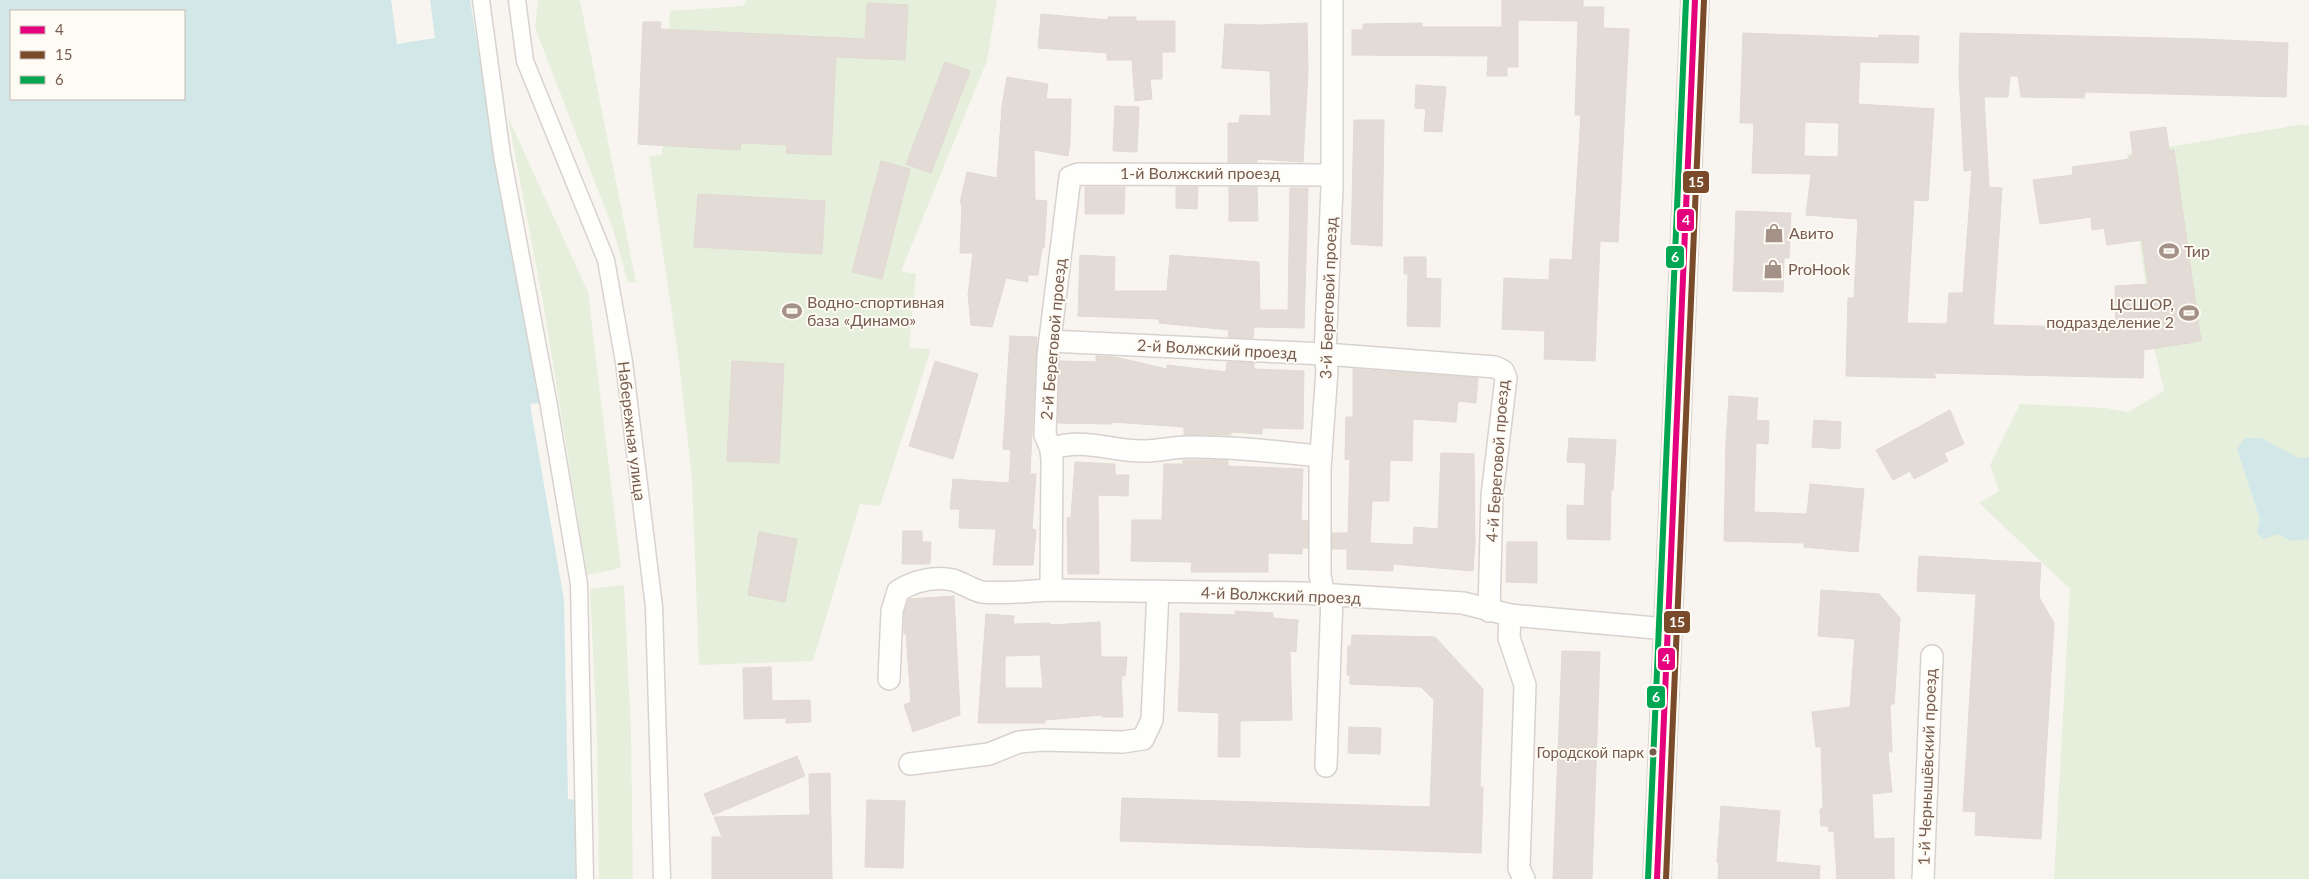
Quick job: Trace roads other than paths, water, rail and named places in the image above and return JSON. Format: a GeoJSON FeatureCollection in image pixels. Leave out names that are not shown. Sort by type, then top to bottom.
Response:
{"type":"FeatureCollection","features":[{"type":"Feature","properties":{"kind":"main road"},"geometry":{"type":"LineString","coordinates":[[1657,879],[1695,0]]}},
{"type":"Feature","properties":{"kind":"street"},"geometry":{"type":"LineString","coordinates":[[481,0],[502,156],[549,406],[579,584],[585,879]]}},
{"type":"Feature","properties":{"kind":"street","name":"Набережная улица"},"geometry":{"type":"LineString","coordinates":[[517,0],[525,60],[606,260],[624,362],[654,607],[662,879]]}},
{"type":"Feature","properties":{"kind":"street","name":"3-й Береговой проезд"},"geometry":{"type":"LineString","coordinates":[[1326,766],[1328,596],[1320,575],[1320,456],[1327,370],[1325,354],[1331,175],[1332,0]]}},
{"type":"Feature","properties":{"kind":"street","name":"1-й Волжский проезд"},"geometry":{"type":"LineString","coordinates":[[1070,177],[1078,174],[1331,175]]}},
{"type":"Feature","properties":{"kind":"street","name":"2-й Береговой проезд"},"geometry":{"type":"LineString","coordinates":[[1051,590],[1052,449],[1045,435],[1050,341],[1070,177]]}},
{"type":"Feature","properties":{"kind":"street","name":"2-й Волжский проезд"},"geometry":{"type":"LineString","coordinates":[[1050,341],[1325,354],[1494,367],[1503,370]]}},
{"type":"Feature","properties":{"kind":"street","name":"4-й Береговой проезд"},"geometry":{"type":"LineString","coordinates":[[1503,370],[1506,378],[1492,496],[1500,613],[1525,685],[1519,868],[1524,879]]}},
{"type":"Feature","properties":{"kind":"street"},"geometry":{"type":"LineString","coordinates":[[1052,449],[1062,445],[1084,443],[1112,449],[1145,451],[1186,447],[1320,456]]}},
{"type":"Feature","properties":{"kind":"street","name":"4-й Волжский проезд"},"geometry":{"type":"LineString","coordinates":[[889,679],[892,611],[898,591],[908,585],[934,578],[954,580],[980,592],[1051,590],[1302,593],[1463,603],[1500,613],[1667,629]]}},
{"type":"Feature","properties":{"kind":"street"},"geometry":{"type":"LineString","coordinates":[[910,764],[989,754],[1019,742],[1042,740],[1122,742],[1143,740],[1152,720],[1158,591]]}},
{"type":"Feature","properties":{"kind":"street","name":"1-й Чернышёвский проезд"},"geometry":{"type":"LineString","coordinates":[[1923,879],[1932,656]]}},
{"type":"Feature","properties":{"kind":"place","name":"Авито"},"geometry":{"type":"Point","coordinates":[1774,233]}},
{"type":"Feature","properties":{"kind":"place","name":"Тир"},"geometry":{"type":"Point","coordinates":[2169,251]}},
{"type":"Feature","properties":{"kind":"place","name":"ProHook"},"geometry":{"type":"Point","coordinates":[1773,269]}},
{"type":"Feature","properties":{"kind":"place","name":"Водно-спортивная база «Динамо»"},"geometry":{"type":"Point","coordinates":[792,311]}},
{"type":"Feature","properties":{"kind":"place","name":"ЦСШОР, подразделение 2"},"geometry":{"type":"Point","coordinates":[2189,313]}},
{"type":"Feature","properties":{"kind":"place","name":"Городской парк"},"geometry":{"type":"Point","coordinates":[1653,752]}}]}
